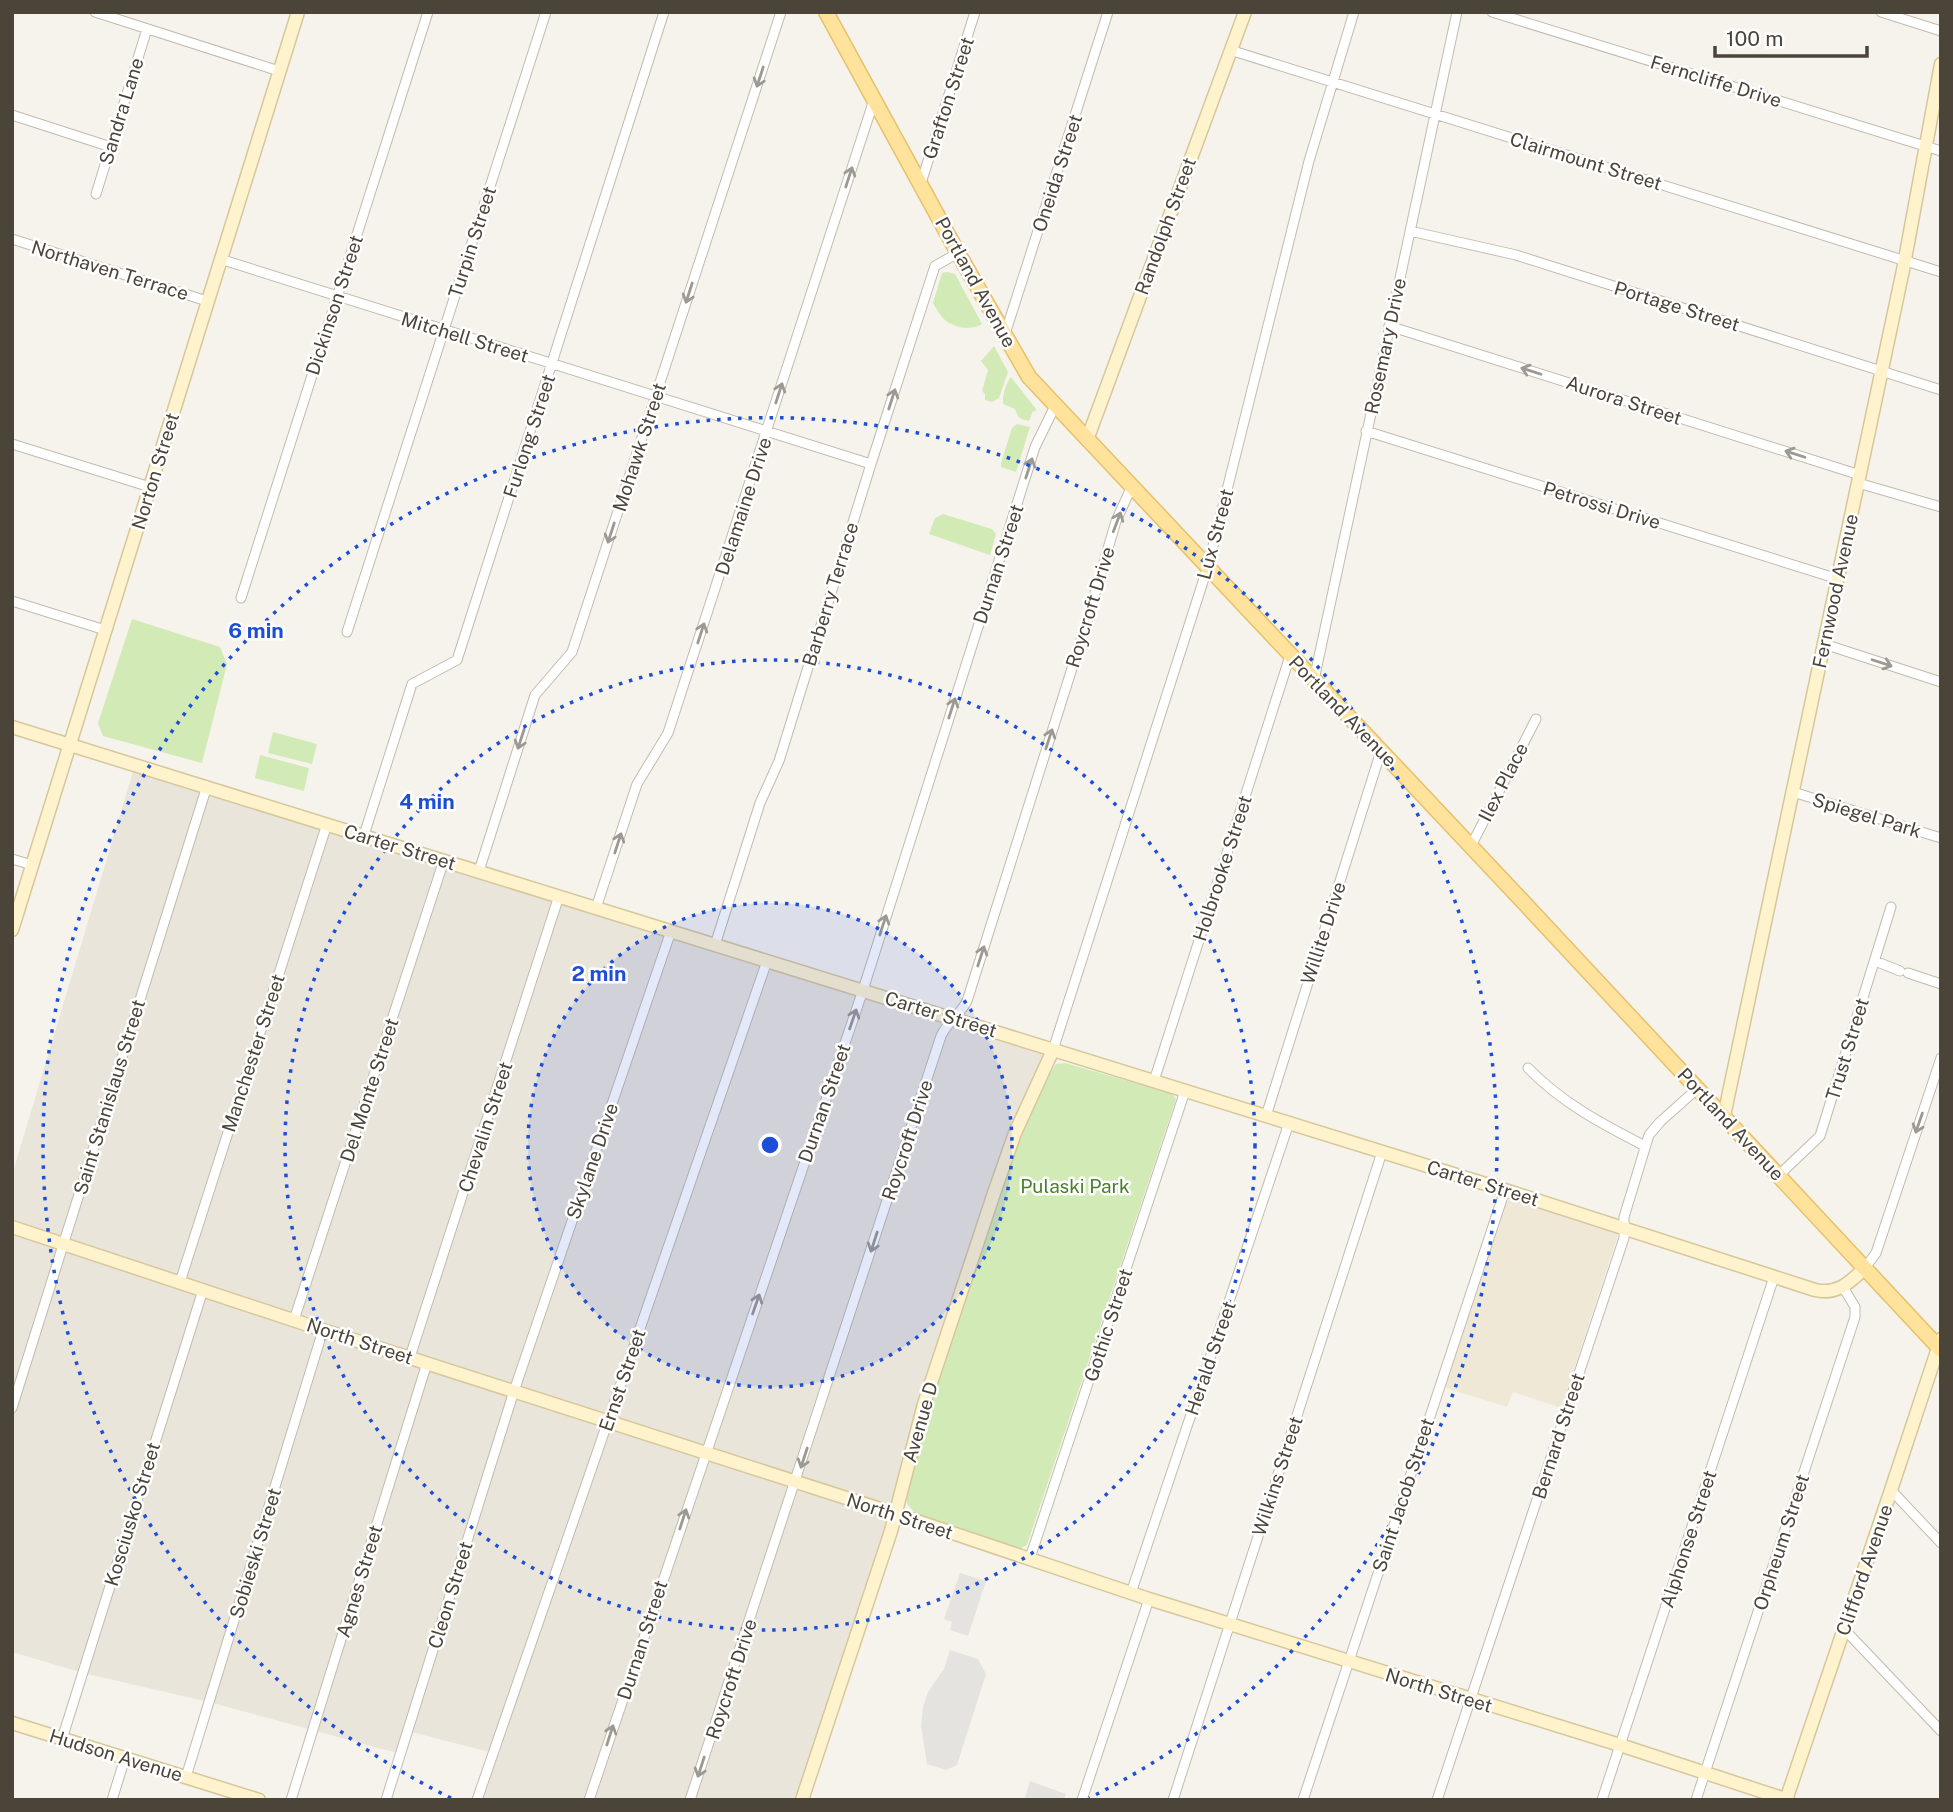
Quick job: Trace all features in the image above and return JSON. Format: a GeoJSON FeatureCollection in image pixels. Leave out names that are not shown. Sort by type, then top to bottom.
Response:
{"type":"FeatureCollection","features":[{"type":"Feature","properties":{"kind":"main road","name":"Portland Avenue"},"geometry":{"type":"LineString","coordinates":[[827,12],[1029,377],[1698,1088],[1864,1269],[1940,1345]]}},
{"type":"Feature","properties":{"kind":"street"},"geometry":{"type":"LineString","coordinates":[[94,12],[279,71]]}},
{"type":"Feature","properties":{"kind":"street","name":"Norton Street"},"geometry":{"type":"LineString","coordinates":[[12,930],[298,12]]}},
{"type":"Feature","properties":{"kind":"street","name":"Dickinson Street"},"geometry":{"type":"LineString","coordinates":[[241,598],[428,12]]}},
{"type":"Feature","properties":{"kind":"street","name":"Turpin Street"},"geometry":{"type":"LineString","coordinates":[[347,632],[546,12]]}},
{"type":"Feature","properties":{"kind":"street","name":"Furlong Street"},"geometry":{"type":"LineString","coordinates":[[364,835],[412,684],[457,660],[664,12]]}},
{"type":"Feature","properties":{"kind":"street","name":"Mohawk Street"},"geometry":{"type":"LineString","coordinates":[[480,871],[535,695],[572,652],[781,12]]}},
{"type":"Feature","properties":{"kind":"street","name":"Grafton Street"},"geometry":{"type":"LineString","coordinates":[[921,183],[975,12]]}},
{"type":"Feature","properties":{"kind":"street","name":"Oneida Street"},"geometry":{"type":"LineString","coordinates":[[1005,334],[1108,12]]}},
{"type":"Feature","properties":{"kind":"street","name":"Randolph Street"},"geometry":{"type":"LineString","coordinates":[[1087,440],[1245,12]]}},
{"type":"Feature","properties":{"kind":"street","name":"Lux Street"},"geometry":{"type":"LineString","coordinates":[[1053,1049],[1208,566],[1308,162],[1354,12]]}},
{"type":"Feature","properties":{"kind":"street","name":"Rosemary Drive"},"geometry":{"type":"LineString","coordinates":[[1314,680],[1457,12]]}},
{"type":"Feature","properties":{"kind":"street","name":"Ferncliffe Drive"},"geometry":{"type":"LineString","coordinates":[[1492,12],[1941,151]]}},
{"type":"Feature","properties":{"kind":"street"},"geometry":{"type":"LineString","coordinates":[[1881,12],[1941,31]]}},
{"type":"Feature","properties":{"kind":"street","name":"Sandra Lane"},"geometry":{"type":"LineString","coordinates":[[96,194],[147,29]]}},
{"type":"Feature","properties":{"kind":"street","name":"Clairmount Street"},"geometry":{"type":"LineString","coordinates":[[1230,50],[1941,272]]}},
{"type":"Feature","properties":{"kind":"street","name":"Fernwood Avenue"},"geometry":{"type":"LineString","coordinates":[[1724,1116],[1905,261],[1941,64]]}},
{"type":"Feature","properties":{"kind":"street","name":"Delamaine Drive"},"geometry":{"type":"LineString","coordinates":[[596,908],[637,784],[668,733],[875,99]]}},
{"type":"Feature","properties":{"kind":"street"},"geometry":{"type":"LineString","coordinates":[[12,115],[111,147]]}},
{"type":"Feature","properties":{"kind":"street","name":"Portage Street"},"geometry":{"type":"LineString","coordinates":[[1410,231],[1517,255],[1941,390]]}},
{"type":"Feature","properties":{"kind":"street","name":"Northaven Terrace"},"geometry":{"type":"LineString","coordinates":[[12,239],[208,301]]}},
{"type":"Feature","properties":{"kind":"street","name":"Barberry Terrace"},"geometry":{"type":"LineString","coordinates":[[715,945],[760,803],[779,761],[935,266],[958,253]]}},
{"type":"Feature","properties":{"kind":"street","name":"Mitchell Street"},"geometry":{"type":"LineString","coordinates":[[220,260],[871,464]]}},
{"type":"Feature","properties":{"kind":"street","name":"Aurora Street"},"geometry":{"type":"LineString","coordinates":[[1389,326],[1941,507]]}},
{"type":"Feature","properties":{"kind":"street","name":"Durnan Street"},"geometry":{"type":"LineString","coordinates":[[589,1800],[863,990],[1035,447],[1055,406]]}},
{"type":"Feature","properties":{"kind":"street","name":"Petrossi Drive"},"geometry":{"type":"LineString","coordinates":[[1366,431],[1838,579]]}},
{"type":"Feature","properties":{"kind":"street"},"geometry":{"type":"LineString","coordinates":[[12,444],[150,487]]}},
{"type":"Feature","properties":{"kind":"street","name":"Roycroft Drive"},"geometry":{"type":"LineString","coordinates":[[690,1800],[941,1036],[945,1026],[955,1018],[967,1001],[1116,521],[1132,486]]}},
{"type":"Feature","properties":{"kind":"street"},"geometry":{"type":"LineString","coordinates":[[12,601],[105,630]]}},
{"type":"Feature","properties":{"kind":"street"},"geometry":{"type":"LineString","coordinates":[[1824,644],[1941,682]]}},
{"type":"Feature","properties":{"kind":"street","name":"Holbrooke Street"},"geometry":{"type":"LineString","coordinates":[[1154,1081],[1290,656]]}},
{"type":"Feature","properties":{"kind":"street","name":"Ilex Place"},"geometry":{"type":"LineString","coordinates":[[1471,846],[1536,719]]}},
{"type":"Feature","properties":{"kind":"street","name":"Carter Street"},"geometry":{"type":"LineString","coordinates":[[12,727],[955,1018],[1774,1277],[1820,1291],[1830,1292],[1843,1287]]}},
{"type":"Feature","properties":{"kind":"street","name":"Willite Drive"},"geometry":{"type":"LineString","coordinates":[[1265,1116],[1381,751]]}},
{"type":"Feature","properties":{"kind":"street","name":"Saint Stanislaus Street"},"geometry":{"type":"LineString","coordinates":[[12,1408],[206,786]]}},
{"type":"Feature","properties":{"kind":"street","name":"Spiegel Park"},"geometry":{"type":"LineString","coordinates":[[1793,792],[1941,838]]}},
{"type":"Feature","properties":{"kind":"street","name":"Manchester Street"},"geometry":{"type":"LineString","coordinates":[[180,1282],[327,824]]}},
{"type":"Feature","properties":{"kind":"street"},"geometry":{"type":"LineString","coordinates":[[12,859],[32,865]]}},
{"type":"Feature","properties":{"kind":"street","name":"Del Monte Street"},"geometry":{"type":"LineString","coordinates":[[294,1320],[444,860]]}},
{"type":"Feature","properties":{"kind":"street","name":"Chevalin Street"},"geometry":{"type":"LineString","coordinates":[[410,1357],[559,897]]}},
{"type":"Feature","properties":{"kind":"street","name":"Trust Street"},"geometry":{"type":"LineString","coordinates":[[1779,1175],[1820,1136],[1891,907]]}},
{"type":"Feature","properties":{"kind":"street","name":"Skylane Drive"},"geometry":{"type":"LineString","coordinates":[[514,1391],[671,931]]}},
{"type":"Feature","properties":{"kind":"street","name":"Ernst Street"},"geometry":{"type":"LineString","coordinates":[[477,1800],[767,961]]}},
{"type":"Feature","properties":{"kind":"street"},"geometry":{"type":"LineString","coordinates":[[1875,961],[1941,984]]}},
{"type":"Feature","properties":{"kind":"street","name":"Avenue D"},"geometry":{"type":"LineString","coordinates":[[802,1800],[896,1514],[923,1404],[1015,1133],[1053,1049]]}},
{"type":"Feature","properties":{"kind":"street"},"geometry":{"type":"LineString","coordinates":[[1843,1287],[1864,1269],[1875,1254],[1941,1058]]}},
{"type":"Feature","properties":{"kind":"street"},"geometry":{"type":"LineString","coordinates":[[1528,1068],[1545,1086],[1565,1101],[1605,1126],[1645,1146]]}},
{"type":"Feature","properties":{"kind":"street","name":"Bernard Street"},"geometry":{"type":"LineString","coordinates":[[1437,1800],[1623,1238],[1624,1217],[1645,1146],[1654,1128],[1698,1088]]}},
{"type":"Feature","properties":{"kind":"street","name":"Gothic Street"},"geometry":{"type":"LineString","coordinates":[[1030,1558],[1185,1091]]}},
{"type":"Feature","properties":{"kind":"street","name":"Herald Street"},"geometry":{"type":"LineString","coordinates":[[1131,1593],[1289,1123]]}},
{"type":"Feature","properties":{"kind":"street","name":"Wilkins Street"},"geometry":{"type":"LineString","coordinates":[[1173,1800],[1382,1152]]}},
{"type":"Feature","properties":{"kind":"street","name":"Saint Jacob Street"},"geometry":{"type":"LineString","coordinates":[[1303,1800],[1505,1190]]}},
{"type":"Feature","properties":{"kind":"street","name":"North Street"},"geometry":{"type":"LineString","coordinates":[[12,1227],[896,1514],[1149,1599],[1787,1799]]}},
{"type":"Feature","properties":{"kind":"street","name":"Alphonse Street"},"geometry":{"type":"LineString","coordinates":[[1602,1800],[1774,1277]]}},
{"type":"Feature","properties":{"kind":"street","name":"Orpheum Street"},"geometry":{"type":"LineString","coordinates":[[1696,1800],[1855,1317],[1855,1307],[1843,1287]]}},
{"type":"Feature","properties":{"kind":"street","name":"Kosciusko Street"},"geometry":{"type":"LineString","coordinates":[[62,1739],[203,1290]]}},
{"type":"Feature","properties":{"kind":"street","name":"Sobieski Street"},"geometry":{"type":"LineString","coordinates":[[186,1777],[323,1330]]}},
{"type":"Feature","properties":{"kind":"street","name":"Clifford Avenue"},"geometry":{"type":"LineString","coordinates":[[1787,1799],[1940,1345]]}},
{"type":"Feature","properties":{"kind":"street","name":"Agnes Street"},"geometry":{"type":"LineString","coordinates":[[291,1800],[427,1363]]}},
{"type":"Feature","properties":{"kind":"street","name":"Cleon Street"},"geometry":{"type":"LineString","coordinates":[[386,1800],[514,1391]]}},
{"type":"Feature","properties":{"kind":"street"},"geometry":{"type":"LineString","coordinates":[[1891,1490],[1941,1543]]}},
{"type":"Feature","properties":{"kind":"street"},"geometry":{"type":"LineString","coordinates":[[1082,1800],[1149,1599]]}},
{"type":"Feature","properties":{"kind":"street"},"geometry":{"type":"LineString","coordinates":[[1844,1629],[1941,1731]]}},
{"type":"Feature","properties":{"kind":"street","name":"Hudson Avenue"},"geometry":{"type":"LineString","coordinates":[[13,1728],[125,1758],[186,1777],[233,1796],[259,1800]]}},
{"type":"Feature","properties":{"kind":"street"},"geometry":{"type":"LineString","coordinates":[[112,1800],[125,1758]]}},
{"type":"Feature","properties":{"kind":"shaded area"},"geometry":{"type":"Polygon","coordinates":[[[135,765],[1053,1050],[801,1800],[489,1800],[478,1796],[493,1753],[408,1731],[401,1754],[209,1702],[83,1673],[12,1652],[12,1175],[135,765]]]}},
{"type":"Feature","properties":{"kind":"shaded area"},"geometry":{"type":"Polygon","coordinates":[[[1512,1199],[1613,1231],[1618,1235],[1561,1408],[1513,1392],[1507,1407],[1446,1388],[1444,1385],[1485,1269],[1484,1264],[1502,1217],[1501,1213],[1506,1202],[1512,1199]]]}},
{"type":"Feature","properties":{"kind":"shaded area"},"geometry":{"type":"Polygon","coordinates":[[[960,1573],[986,1581],[968,1636],[950,1630],[952,1622],[944,1619],[960,1573]]]}},
{"type":"Feature","properties":{"kind":"shaded area"},"geometry":{"type":"Polygon","coordinates":[[[950,1650],[978,1659],[986,1674],[957,1765],[946,1770],[927,1764],[921,1726],[928,1692],[944,1669],[950,1650]]]}},
{"type":"Feature","properties":{"kind":"shaded area"},"geometry":{"type":"Polygon","coordinates":[[[1030,1781],[1066,1794],[1064,1800],[1024,1800],[1030,1781]]]}},
{"type":"Feature","properties":{"kind":"green space"},"geometry":{"type":"Polygon","coordinates":[[[942,273],[955,274],[982,324],[967,328],[956,326],[939,313],[933,303],[942,273]]]}},
{"type":"Feature","properties":{"kind":"green space"},"geometry":{"type":"Polygon","coordinates":[[[994,346],[1008,372],[999,398],[992,402],[985,400],[982,391],[988,370],[981,361],[994,346]]]}},
{"type":"Feature","properties":{"kind":"green space"},"geometry":{"type":"Polygon","coordinates":[[[1011,377],[1036,409],[1029,421],[1023,420],[1015,409],[1003,404],[1011,377]]]}},
{"type":"Feature","properties":{"kind":"green space"},"geometry":{"type":"Polygon","coordinates":[[[1017,424],[1030,427],[1016,472],[1001,467],[1001,463],[1012,428],[1017,424]]]}},
{"type":"Feature","properties":{"kind":"green space"},"geometry":{"type":"Polygon","coordinates":[[[943,514],[992,529],[996,534],[990,555],[929,534],[935,518],[943,514]]]}},
{"type":"Feature","properties":{"kind":"green space"},"geometry":{"type":"Polygon","coordinates":[[[132,619],[220,647],[227,664],[202,763],[103,736],[98,723],[132,619]]]}},
{"type":"Feature","properties":{"kind":"green space"},"geometry":{"type":"Polygon","coordinates":[[[273,732],[317,744],[312,764],[268,753],[273,732]]]}},
{"type":"Feature","properties":{"kind":"green space"},"geometry":{"type":"Polygon","coordinates":[[[260,755],[309,768],[304,791],[255,778],[260,755]]]}},
{"type":"Feature","properties":{"kind":"green space","name":"Pulaski Park"},"geometry":{"type":"Polygon","coordinates":[[[1065,1063],[1166,1092],[1176,1099],[1027,1545],[1014,1548],[915,1513],[907,1504],[907,1490],[930,1405],[1012,1155],[1049,1076],[1056,1064],[1065,1063]]]}}]}
